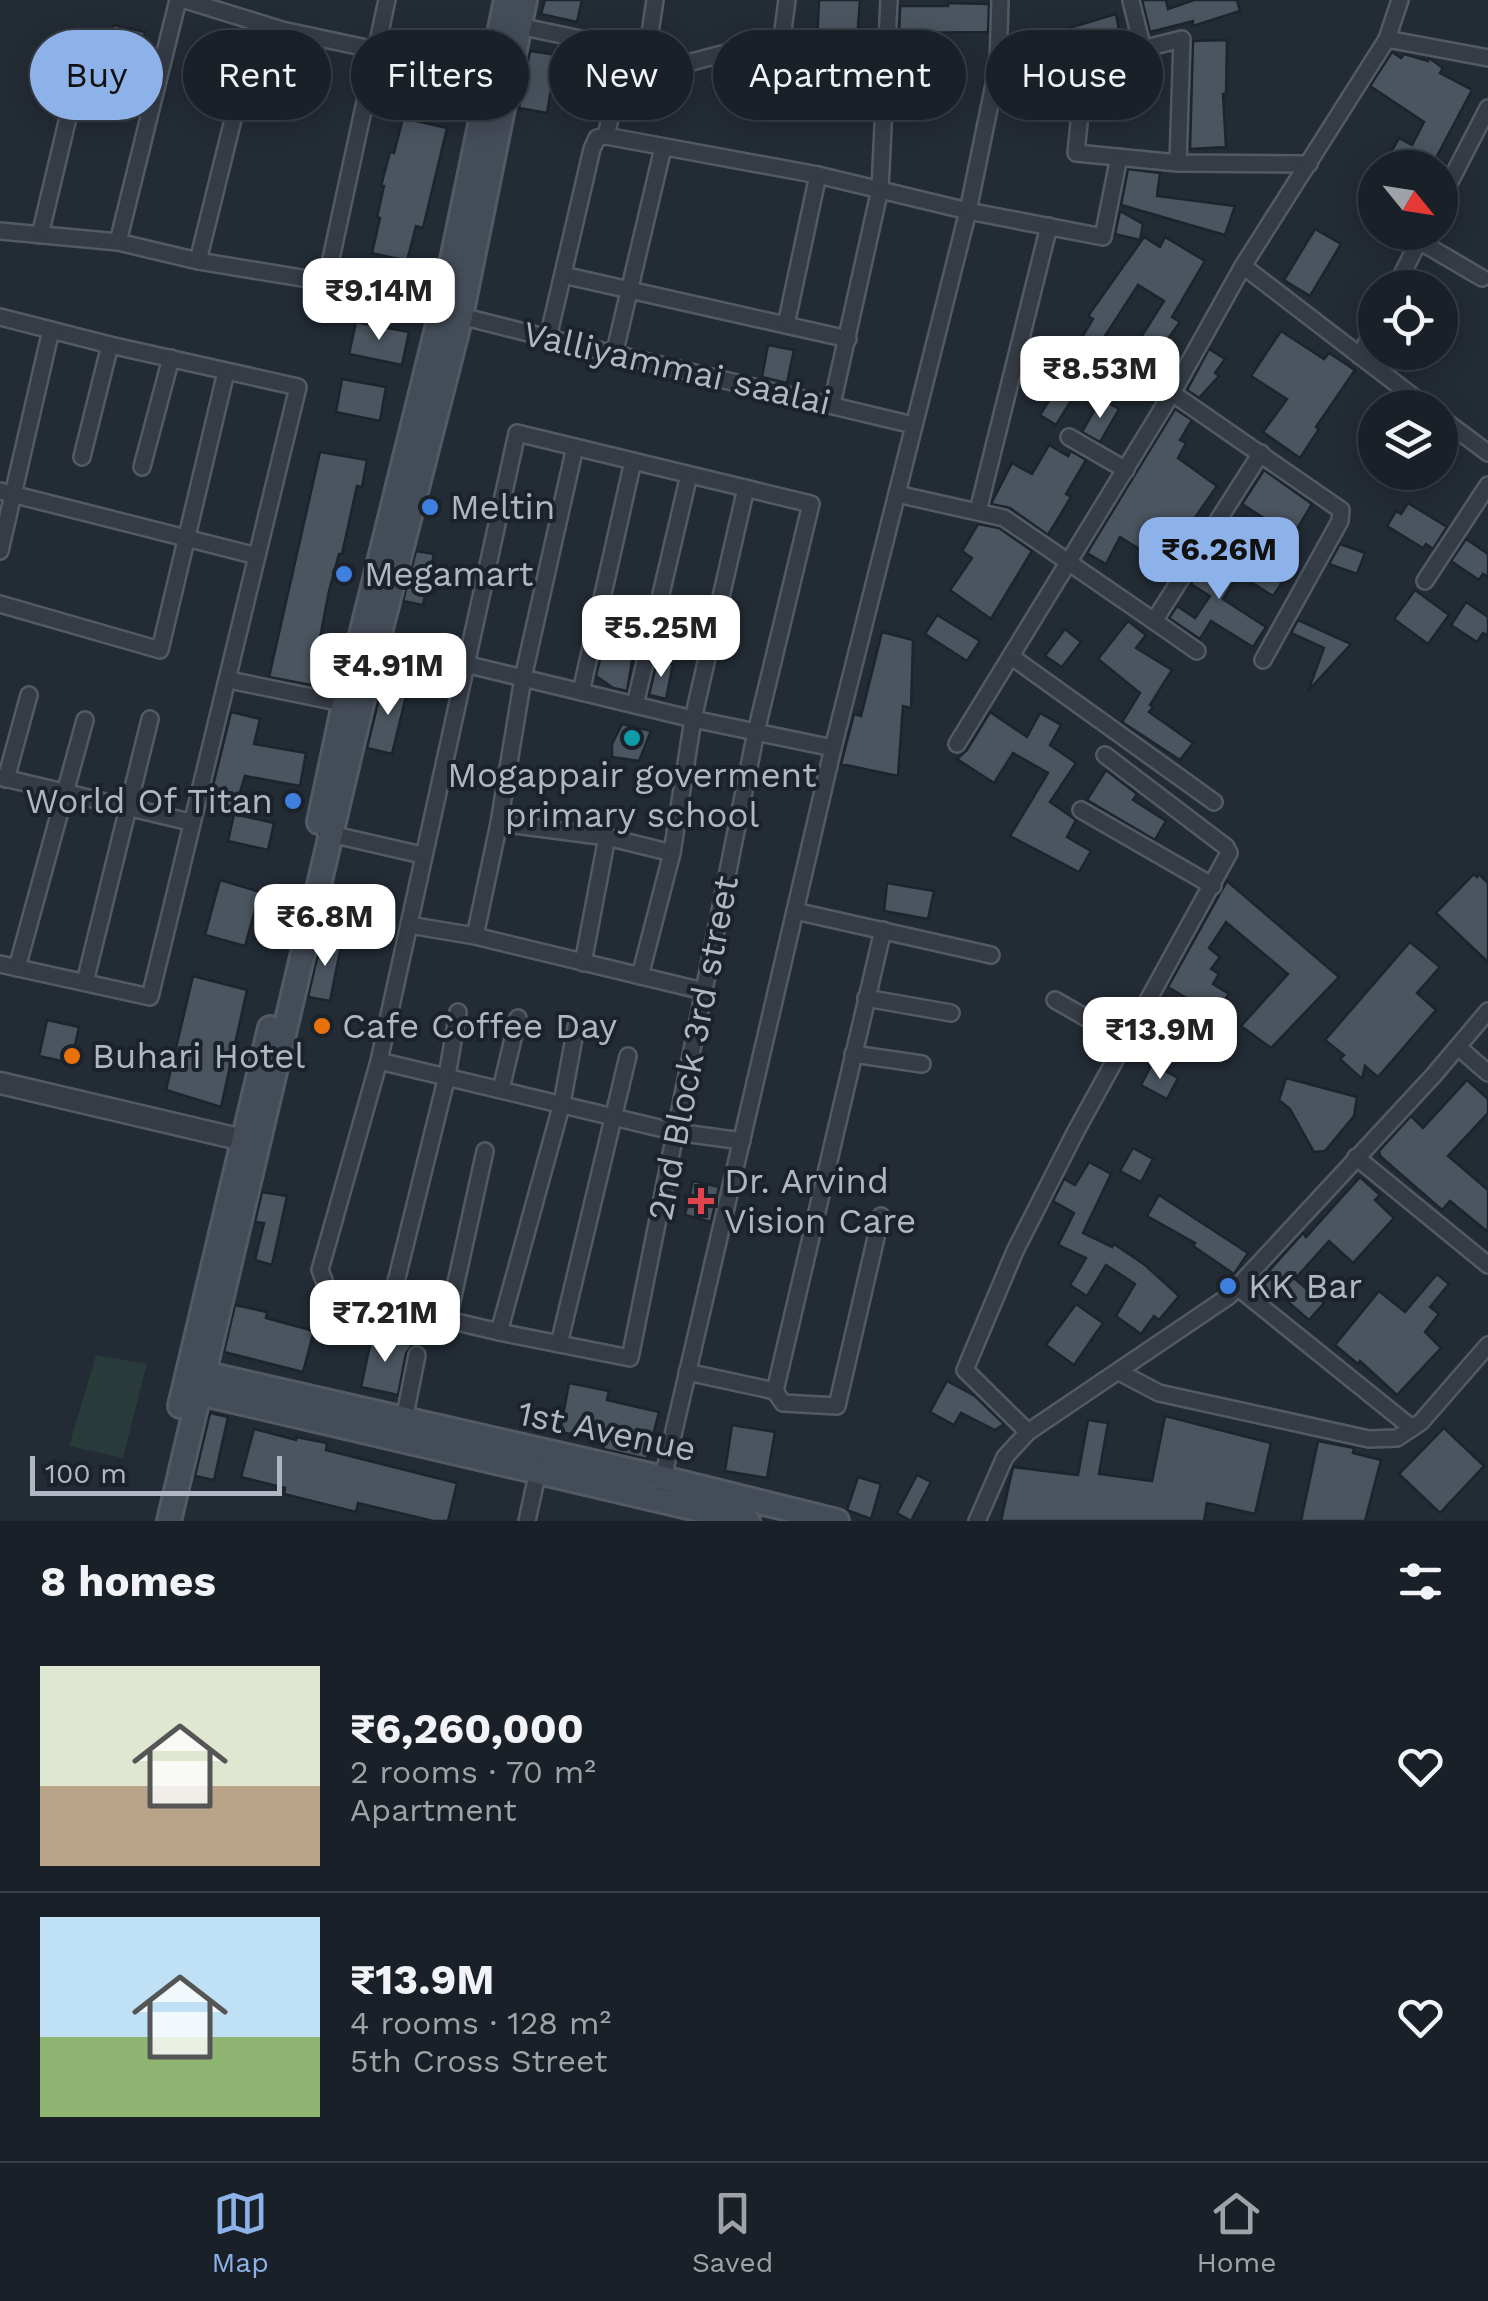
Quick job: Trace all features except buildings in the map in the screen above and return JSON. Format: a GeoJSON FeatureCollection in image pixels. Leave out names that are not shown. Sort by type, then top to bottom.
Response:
{"type":"FeatureCollection","features":[{"type":"Feature","properties":{"kind":"main road"},"geometry":{"type":"LineString","coordinates":[[451,312],[479,124],[506,0]]}},
{"type":"Feature","properties":{"kind":"main road"},"geometry":{"type":"LineString","coordinates":[[153,1521],[193,1381],[383,579],[496,142],[525,0]]}},
{"type":"Feature","properties":{"kind":"main road"},"geometry":{"type":"LineString","coordinates":[[169,1521],[193,1381]]}},
{"type":"Feature","properties":{"kind":"main road","name":"1st Avenue"},"geometry":{"type":"LineString","coordinates":[[193,1381],[404,1420],[540,1462]]}},
{"type":"Feature","properties":{"kind":"main road","name":"1st Avenue"},"geometry":{"type":"LineString","coordinates":[[193,1381],[664,1489],[837,1521]]}},
{"type":"Feature","properties":{"kind":"main road","name":"1st Avenue"},"geometry":{"type":"LineString","coordinates":[[664,1489],[748,1521]]}},
{"type":"Feature","properties":{"kind":"street"},"geometry":{"type":"LineString","coordinates":[[118,242],[182,0],[257,23],[351,44]]}},
{"type":"Feature","properties":{"kind":"street"},"geometry":{"type":"LineString","coordinates":[[380,30],[387,0]]}},
{"type":"Feature","properties":{"kind":"street"},"geometry":{"type":"LineString","coordinates":[[650,30],[654,0]]}},
{"type":"Feature","properties":{"kind":"street"},"geometry":{"type":"LineString","coordinates":[[693,62],[782,38],[787,0]]}},
{"type":"Feature","properties":{"kind":"street"},"geometry":{"type":"LineString","coordinates":[[832,404],[880,189],[888,0]]}},
{"type":"Feature","properties":{"kind":"street"},"geometry":{"type":"LineString","coordinates":[[664,1489],[687,1372],[833,748],[968,210],[995,80],[1000,0]]}},
{"type":"Feature","properties":{"kind":"street"},"geometry":{"type":"LineString","coordinates":[[957,744],[1071,562],[1243,266],[1388,39],[1400,0]]}},
{"type":"Feature","properties":{"kind":"street"},"geometry":{"type":"LineString","coordinates":[[1131,1],[1138,30]]}},
{"type":"Feature","properties":{"kind":"street"},"geometry":{"type":"LineString","coordinates":[[198,261],[257,23]]}},
{"type":"Feature","properties":{"kind":"street"},"geometry":{"type":"LineString","coordinates":[[519,26],[549,32]]}},
{"type":"Feature","properties":{"kind":"street"},"geometry":{"type":"LineString","coordinates":[[1163,44],[1182,39],[1178,163]]}},
{"type":"Feature","properties":{"kind":"street"},"geometry":{"type":"LineString","coordinates":[[1388,39],[1488,58]]}},
{"type":"Feature","properties":{"kind":"street"},"geometry":{"type":"LineString","coordinates":[[1458,166],[1488,108]]}},
{"type":"Feature","properties":{"kind":"street"},"geometry":{"type":"LineString","coordinates":[[40,235],[67,120]]}},
{"type":"Feature","properties":{"kind":"street"},"geometry":{"type":"LineString","coordinates":[[326,282],[361,120]]}},
{"type":"Feature","properties":{"kind":"street"},"geometry":{"type":"LineString","coordinates":[[606,136],[610,120]]}},
{"type":"Feature","properties":{"kind":"street"},"geometry":{"type":"LineString","coordinates":[[1079,120],[1076,153],[1178,163],[1309,164]]}},
{"type":"Feature","properties":{"kind":"street"},"geometry":{"type":"LineString","coordinates":[[548,338],[597,138],[606,136],[818,175],[1103,237],[1119,157]]}},
{"type":"Feature","properties":{"kind":"street"},"geometry":{"type":"LineString","coordinates":[[614,354],[663,148]]}},
{"type":"Feature","properties":{"kind":"street"},"geometry":{"type":"LineString","coordinates":[[786,325],[818,175]]}},
{"type":"Feature","properties":{"kind":"street"},"geometry":{"type":"LineString","coordinates":[[978,511],[1049,226]]}},
{"type":"Feature","properties":{"kind":"street","name":"Valliyammai saalai"},"geometry":{"type":"LineString","coordinates":[[0,231],[118,242],[198,261],[326,282],[913,426]]}},
{"type":"Feature","properties":{"kind":"street"},"geometry":{"type":"LineString","coordinates":[[1441,250],[1482,278]]}},
{"type":"Feature","properties":{"kind":"street"},"geometry":{"type":"LineString","coordinates":[[1243,266],[1358,354]]}},
{"type":"Feature","properties":{"kind":"street"},"geometry":{"type":"LineString","coordinates":[[563,275],[848,339]]}},
{"type":"Feature","properties":{"kind":"street"},"geometry":{"type":"LineString","coordinates":[[0,316],[298,388],[150,996],[0,964]]}},
{"type":"Feature","properties":{"kind":"street"},"geometry":{"type":"LineString","coordinates":[[0,551],[6,493],[51,330]]}},
{"type":"Feature","properties":{"kind":"street"},"geometry":{"type":"LineString","coordinates":[[82,457],[110,345]]}},
{"type":"Feature","properties":{"kind":"street"},"geometry":{"type":"LineString","coordinates":[[142,467],[170,358]]}},
{"type":"Feature","properties":{"kind":"street"},"geometry":{"type":"LineString","coordinates":[[1378,370],[1404,390]]}},
{"type":"Feature","properties":{"kind":"street"},"geometry":{"type":"LineString","coordinates":[[0,604],[160,650],[226,372]]}},
{"type":"Feature","properties":{"kind":"street"},"geometry":{"type":"LineString","coordinates":[[1172,393],[1337,505],[1342,516],[1262,660]]}},
{"type":"Feature","properties":{"kind":"street"},"geometry":{"type":"LineString","coordinates":[[1458,430],[1488,453]]}},
{"type":"Feature","properties":{"kind":"street"},"geometry":{"type":"LineString","coordinates":[[628,1056],[560,1344],[328,1288],[320,1270],[378,1061],[517,434],[746,488],[693,718],[672,854],[640,976]]}},
{"type":"Feature","properties":{"kind":"street"},"geometry":{"type":"LineString","coordinates":[[1069,436],[1126,470]]}},
{"type":"Feature","properties":{"kind":"street"},"geometry":{"type":"LineString","coordinates":[[474,936],[499,823],[523,678],[575,447]]}},
{"type":"Feature","properties":{"kind":"street"},"geometry":{"type":"LineString","coordinates":[[1154,621],[1261,453]]}},
{"type":"Feature","properties":{"kind":"street"},"geometry":{"type":"LineString","coordinates":[[581,692],[632,462]]}},
{"type":"Feature","properties":{"kind":"street"},"geometry":{"type":"LineString","coordinates":[[635,705],[689,476]]}},
{"type":"Feature","properties":{"kind":"street"},"geometry":{"type":"LineString","coordinates":[[1425,581],[1488,485]]}},
{"type":"Feature","properties":{"kind":"street","name":"2nd Block 3rd street"},"geometry":{"type":"LineString","coordinates":[[560,1344],[630,1358],[756,732],[812,504],[746,488]]}},
{"type":"Feature","properties":{"kind":"street"},"geometry":{"type":"LineString","coordinates":[[6,493],[257,556]]}},
{"type":"Feature","properties":{"kind":"street"},"geometry":{"type":"LineString","coordinates":[[897,494],[1004,518],[1197,651]]}},
{"type":"Feature","properties":{"kind":"street"},"geometry":{"type":"LineString","coordinates":[[1012,657],[1214,802]]}},
{"type":"Feature","properties":{"kind":"street"},"geometry":{"type":"LineString","coordinates":[[465,664],[833,748]]}},
{"type":"Feature","properties":{"kind":"street"},"geometry":{"type":"LineString","coordinates":[[228,680],[352,706]]}},
{"type":"Feature","properties":{"kind":"street"},"geometry":{"type":"LineString","coordinates":[[30,695],[3,778],[190,822]]}},
{"type":"Feature","properties":{"kind":"street"},"geometry":{"type":"LineString","coordinates":[[85,982],[150,719]]}},
{"type":"Feature","properties":{"kind":"street"},"geometry":{"type":"LineString","coordinates":[[17,968],[85,720]]}},
{"type":"Feature","properties":{"kind":"street"},"geometry":{"type":"LineString","coordinates":[[1028,1432],[965,1370],[1014,1251],[1229,853],[1106,755]]}},
{"type":"Feature","properties":{"kind":"street"},"geometry":{"type":"LineString","coordinates":[[1081,810],[1213,886]]}},
{"type":"Feature","properties":{"kind":"street"},"geometry":{"type":"LineString","coordinates":[[499,823],[607,837],[672,854]]}},
{"type":"Feature","properties":{"kind":"street"},"geometry":{"type":"LineString","coordinates":[[325,833],[422,854]]}},
{"type":"Feature","properties":{"kind":"street"},"geometry":{"type":"LineString","coordinates":[[584,963],[607,837]]}},
{"type":"Feature","properties":{"kind":"street"},"geometry":{"type":"LineString","coordinates":[[796,912],[991,956]]}},
{"type":"Feature","properties":{"kind":"street"},"geometry":{"type":"LineString","coordinates":[[409,925],[474,936],[703,991]]}},
{"type":"Feature","properties":{"kind":"street"},"geometry":{"type":"LineString","coordinates":[[774,1392],[882,930]]}},
{"type":"Feature","properties":{"kind":"street"},"geometry":{"type":"LineString","coordinates":[[866,998],[951,1013]]}},
{"type":"Feature","properties":{"kind":"street"},"geometry":{"type":"LineString","coordinates":[[1055,1000],[1126,1041]]}},
{"type":"Feature","properties":{"kind":"street"},"geometry":{"type":"LineString","coordinates":[[977,1521],[1005,1457],[1028,1432],[1237,1288],[1488,1011]]}},
{"type":"Feature","properties":{"kind":"street"},"geometry":{"type":"LineString","coordinates":[[390,1306],[448,1076],[458,1012]]}},
{"type":"Feature","properties":{"kind":"street"},"geometry":{"type":"LineString","coordinates":[[502,1089],[518,1018]]}},
{"type":"Feature","properties":{"kind":"street"},"geometry":{"type":"LineString","coordinates":[[499,1332],[562,1103],[576,1026]]}},
{"type":"Feature","properties":{"kind":"street"},"geometry":{"type":"LineString","coordinates":[[1458,1047],[1488,1072]]}},
{"type":"Feature","properties":{"kind":"street"},"geometry":{"type":"LineString","coordinates":[[854,1054],[922,1064]]}},
{"type":"Feature","properties":{"kind":"street"},"geometry":{"type":"LineString","coordinates":[[378,1061],[676,1132],[742,1141]]}},
{"type":"Feature","properties":{"kind":"street"},"geometry":{"type":"LineString","coordinates":[[0,1082],[250,1142]]}},
{"type":"Feature","properties":{"kind":"street"},"geometry":{"type":"LineString","coordinates":[[448,1320],[485,1151]]}},
{"type":"Feature","properties":{"kind":"street"},"geometry":{"type":"LineString","coordinates":[[1356,1157],[1488,1264]]}},
{"type":"Feature","properties":{"kind":"street"},"geometry":{"type":"LineString","coordinates":[[687,1372],[774,1392],[782,1403],[837,1406],[881,1216]]}},
{"type":"Feature","properties":{"kind":"street"},"geometry":{"type":"LineString","coordinates":[[1237,1288],[1412,1428]]}},
{"type":"Feature","properties":{"kind":"street"},"geometry":{"type":"LineString","coordinates":[[1119,1372],[1159,1393],[1369,1438],[1397,1438],[1412,1428],[1488,1345]]}},
{"type":"Feature","properties":{"kind":"street"},"geometry":{"type":"LineString","coordinates":[[404,1420],[417,1355]]}},
{"type":"Feature","properties":{"kind":"street"},"geometry":{"type":"LineString","coordinates":[[527,1521],[540,1462]]}},
{"type":"Feature","properties":{"kind":"shaded area"},"geometry":{"type":"Polygon","coordinates":[[[96,1355],[147,1364],[123,1458],[69,1446],[96,1355]]]}},
{"type":"Feature","properties":{"kind":"place","name":"Meltin"},"geometry":{"type":"Point","coordinates":[430,507]}},
{"type":"Feature","properties":{"kind":"place","name":"Megamart"},"geometry":{"type":"Point","coordinates":[344,574]}},
{"type":"Feature","properties":{"kind":"place","name":"Mogappair goverment primary school"},"geometry":{"type":"Point","coordinates":[632,738]}},
{"type":"Feature","properties":{"kind":"place","name":"World Of Titan"},"geometry":{"type":"Point","coordinates":[293,801]}},
{"type":"Feature","properties":{"kind":"place","name":"Cafe Coffee Day"},"geometry":{"type":"Point","coordinates":[322,1026]}},
{"type":"Feature","properties":{"kind":"place","name":"Buhari Hotel"},"geometry":{"type":"Point","coordinates":[72,1056]}},
{"type":"Feature","properties":{"kind":"place","name":"Dr. Arvind Vision Care"},"geometry":{"type":"Point","coordinates":[701,1201]}},
{"type":"Feature","properties":{"kind":"place","name":"KK Bar"},"geometry":{"type":"Point","coordinates":[1228,1286]}}]}
